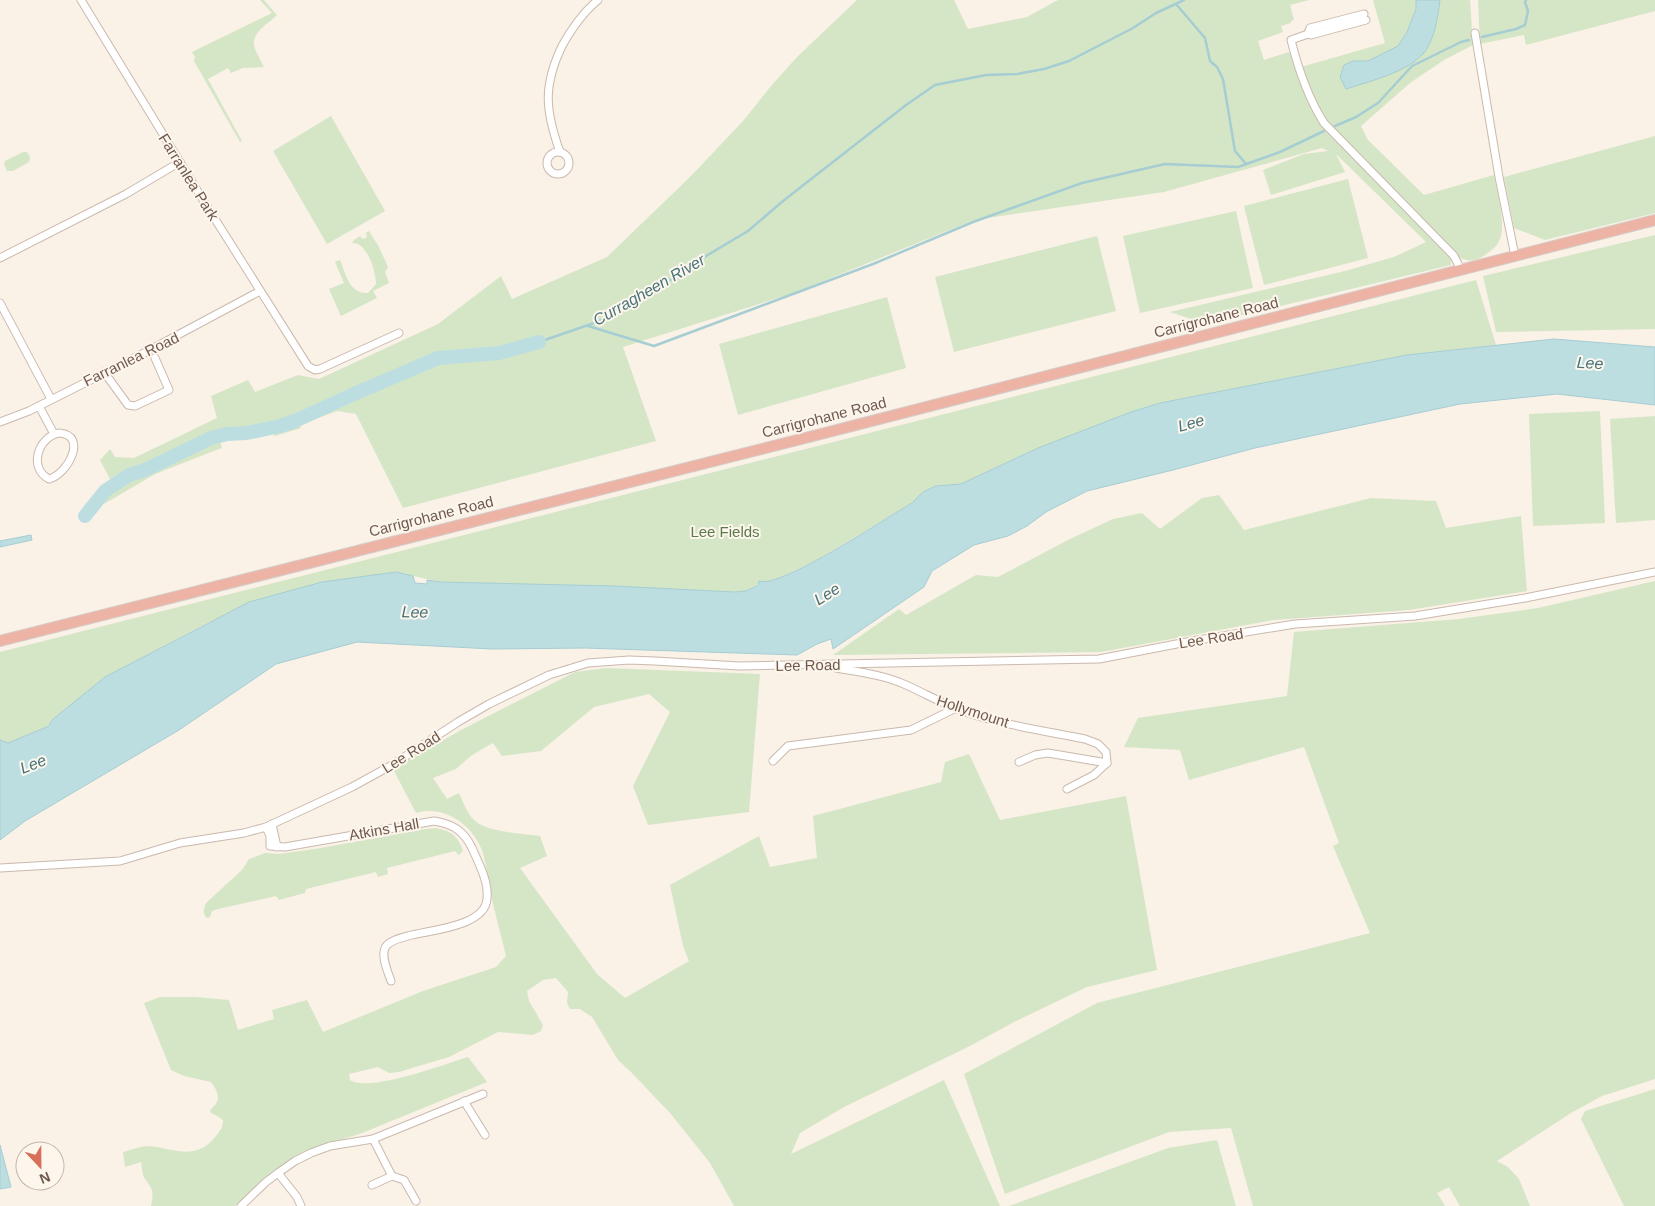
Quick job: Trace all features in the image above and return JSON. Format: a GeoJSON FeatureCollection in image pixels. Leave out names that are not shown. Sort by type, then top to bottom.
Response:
{"type":"FeatureCollection","features":[{"type":"Feature","properties":{"kind":"highway","name":"Carrigrohane Road"},"geometry":{"type":"LineString","coordinates":[[0,641],[817,435],[1655,220]]}},
{"type":"Feature","properties":{"kind":"street","name":"Farranlea Park"},"geometry":{"type":"LineString","coordinates":[[81,0],[298,353],[308,366],[315,370],[320,369],[400,333]]}},
{"type":"Feature","properties":{"kind":"street"},"geometry":{"type":"LineString","coordinates":[[560,152],[551,123],[548,92],[551,73],[573,27],[598,0]]}},
{"type":"Feature","properties":{"kind":"street"},"geometry":{"type":"LineString","coordinates":[[1365,17],[1291,40],[1295,58],[1314,107],[1324,123],[1454,256],[1461,270]]}},
{"type":"Feature","properties":{"kind":"street"},"geometry":{"type":"LineString","coordinates":[[1475,33],[1499,177],[1515,256]]}},
{"type":"Feature","properties":{"kind":"street"},"geometry":{"type":"LineString","coordinates":[[0,258],[126,194],[180,162]]}},
{"type":"Feature","properties":{"kind":"street","name":"Farranlea Road"},"geometry":{"type":"LineString","coordinates":[[0,422],[39,406],[203,323],[260,291]]}},
{"type":"Feature","properties":{"kind":"street"},"geometry":{"type":"LineString","coordinates":[[0,303],[51,399]]}},
{"type":"Feature","properties":{"kind":"street"},"geometry":{"type":"LineString","coordinates":[[104,372],[128,405],[135,406],[170,390],[155,358]]}},
{"type":"Feature","properties":{"kind":"street"},"geometry":{"type":"LineString","coordinates":[[39,406],[54,434]]}},
{"type":"Feature","properties":{"kind":"street"},"geometry":{"type":"LineString","coordinates":[[63,433],[68,436],[72,441],[74,450],[66,467],[56,477],[48,479],[40,471],[37,459],[42,445],[54,434],[63,433]]}},
{"type":"Feature","properties":{"kind":"street","name":"Lee Road"},"geometry":{"type":"LineString","coordinates":[[0,868],[120,861],[173,845],[250,832],[269,826],[392,766],[464,718],[489,704],[549,675],[588,663],[629,660],[739,666],[1099,659],[1295,624],[1415,616],[1525,598],[1655,572]]}},
{"type":"Feature","properties":{"kind":"street","name":"Hollymount"},"geometry":{"type":"LineString","coordinates":[[828,665],[867,673],[905,684],[929,697],[995,721],[1085,739],[1098,744],[1106,752],[1107,763]]}},
{"type":"Feature","properties":{"kind":"street"},"geometry":{"type":"LineString","coordinates":[[773,761],[788,746],[911,730],[956,708]]}},
{"type":"Feature","properties":{"kind":"street"},"geometry":{"type":"LineString","coordinates":[[1019,762],[1035,755],[1048,753],[1107,763]]}},
{"type":"Feature","properties":{"kind":"street"},"geometry":{"type":"LineString","coordinates":[[1067,788],[1094,775],[1107,763]]}},
{"type":"Feature","properties":{"kind":"street","name":"Atkins Hall"},"geometry":{"type":"LineString","coordinates":[[269,826],[274,846],[285,847],[434,821],[448,823],[464,835],[475,855],[486,887],[487,899],[484,909],[468,921],[451,927],[397,939],[388,944],[384,955],[391,982]]}},
{"type":"Feature","properties":{"kind":"street"},"geometry":{"type":"LineString","coordinates":[[241,1206],[278,1173],[295,1161],[323,1148],[373,1139],[483,1094]]}},
{"type":"Feature","properties":{"kind":"street"},"geometry":{"type":"LineString","coordinates":[[464,1101],[484,1135]]}},
{"type":"Feature","properties":{"kind":"street"},"geometry":{"type":"LineString","coordinates":[[373,1139],[392,1176],[404,1180],[416,1201]]}},
{"type":"Feature","properties":{"kind":"street"},"geometry":{"type":"LineString","coordinates":[[278,1173],[297,1197],[301,1206]]}},
{"type":"Feature","properties":{"kind":"street"},"geometry":{"type":"LineString","coordinates":[[372,1186],[392,1176]]}},
{"type":"Feature","properties":{"kind":"green space"},"geometry":{"type":"Polygon","coordinates":[[[260,0],[264,0],[277,15],[259,31],[254,41],[255,50],[264,67],[243,68],[231,73],[228,68],[208,79],[242,141],[240,142],[194,61],[195,57],[192,52],[272,13],[260,0]]]}},
{"type":"Feature","properties":{"kind":"green space"},"geometry":{"type":"Polygon","coordinates":[[[857,0],[954,0],[968,29],[1027,17],[1058,0],[1309,0],[1290,5],[1294,20],[1281,26],[1283,32],[1258,41],[1264,60],[1289,52],[1314,110],[1448,253],[1451,265],[1206,324],[1170,312],[1345,271],[1394,257],[1426,242],[1336,154],[1345,172],[1271,195],[1263,170],[1304,154],[1328,151],[1322,148],[1164,192],[974,220],[794,293],[623,347],[656,441],[403,508],[356,414],[337,411],[300,425],[301,428],[275,436],[274,434],[220,441],[222,448],[155,474],[104,504],[112,483],[100,460],[110,449],[115,457],[134,458],[217,418],[211,396],[248,380],[255,392],[298,375],[319,379],[438,324],[501,276],[512,299],[607,257],[691,176],[744,120],[797,57],[857,0]]]}},
{"type":"Feature","properties":{"kind":"green space"},"geometry":{"type":"Polygon","coordinates":[[[1373,0],[1470,0],[1473,45],[1444,60],[1410,83],[1361,126],[1368,140],[1424,195],[1494,175],[1501,209],[1501,235],[1495,247],[1479,259],[1467,260],[1460,258],[1326,121],[1316,104],[1301,67],[1385,43],[1373,0]]]}},
{"type":"Feature","properties":{"kind":"green space"},"geometry":{"type":"Polygon","coordinates":[[[1478,0],[1655,0],[1655,11],[1526,45],[1524,35],[1480,44],[1478,0]]]}},
{"type":"Feature","properties":{"kind":"green space"},"geometry":{"type":"Polygon","coordinates":[[[331,116],[385,211],[327,244],[273,151],[331,116]]]}},
{"type":"Feature","properties":{"kind":"green space"},"geometry":{"type":"Polygon","coordinates":[[[1655,136],[1655,213],[1545,240],[1514,228],[1504,177],[1655,136]]]}},
{"type":"Feature","properties":{"kind":"green space"},"geometry":{"type":"Polygon","coordinates":[[[23,152],[27,152],[30,157],[29,162],[13,171],[7,171],[4,164],[5,161],[23,152]]]}},
{"type":"Feature","properties":{"kind":"green space"},"geometry":{"type":"Polygon","coordinates":[[[1348,179],[1368,258],[1264,285],[1244,206],[1348,179]]]}},
{"type":"Feature","properties":{"kind":"green space"},"geometry":{"type":"Polygon","coordinates":[[[1236,211],[1253,288],[1140,313],[1123,236],[1236,211]]]}},
{"type":"Feature","properties":{"kind":"green space"},"geometry":{"type":"Polygon","coordinates":[[[369,231],[388,267],[385,272],[389,283],[373,291],[377,298],[341,316],[329,289],[344,283],[335,262],[340,260],[346,277],[356,290],[368,293],[376,284],[370,258],[362,247],[352,243],[360,236],[363,239],[367,237],[366,233],[369,231]]]}},
{"type":"Feature","properties":{"kind":"green space"},"geometry":{"type":"Polygon","coordinates":[[[1655,235],[1655,329],[1496,332],[1483,276],[1655,235]]]}},
{"type":"Feature","properties":{"kind":"green space"},"geometry":{"type":"Polygon","coordinates":[[[1097,236],[1116,311],[954,352],[935,277],[1097,236]]]}},
{"type":"Feature","properties":{"kind":"green space","name":"Lee Fields"},"geometry":{"type":"Polygon","coordinates":[[[1476,280],[1496,345],[1407,355],[1160,403],[1131,412],[1038,448],[961,484],[936,486],[923,492],[912,503],[817,560],[782,577],[759,583],[746,591],[440,582],[396,572],[209,622],[105,677],[52,720],[49,726],[8,743],[0,740],[0,652],[1476,280]]]}},
{"type":"Feature","properties":{"kind":"green space"},"geometry":{"type":"Polygon","coordinates":[[[887,297],[906,368],[738,415],[719,344],[887,297]]]}},
{"type":"Feature","properties":{"kind":"green space"},"geometry":{"type":"Polygon","coordinates":[[[1600,411],[1605,523],[1533,526],[1529,414],[1600,411]]]}},
{"type":"Feature","properties":{"kind":"green space"},"geometry":{"type":"Polygon","coordinates":[[[1655,416],[1655,520],[1616,523],[1610,419],[1655,416]]]}},
{"type":"Feature","properties":{"kind":"green space"},"geometry":{"type":"Polygon","coordinates":[[[1219,495],[1244,530],[1371,498],[1436,501],[1446,528],[1521,516],[1527,591],[1409,610],[1274,620],[1101,652],[833,655],[899,609],[906,615],[976,575],[998,577],[1068,540],[1113,519],[1142,513],[1160,529],[1202,498],[1219,495]]]}},
{"type":"Feature","properties":{"kind":"green space"},"geometry":{"type":"Polygon","coordinates":[[[1655,581],[1655,1079],[1602,1096],[1571,1113],[1497,1161],[1508,1167],[1519,1179],[1530,1206],[1460,1206],[1449,1187],[1437,1193],[1445,1206],[1253,1206],[1231,1128],[1169,1132],[1005,1194],[964,1074],[1097,1003],[1370,933],[1333,846],[1339,843],[1304,747],[1189,780],[1180,750],[1124,747],[1138,718],[1287,696],[1294,632],[1459,619],[1538,608],[1655,581]]]}},
{"type":"Feature","properties":{"kind":"green space"},"geometry":{"type":"Polygon","coordinates":[[[606,668],[760,674],[749,812],[648,825],[633,786],[670,712],[649,694],[594,707],[541,751],[502,756],[493,743],[472,755],[456,769],[433,778],[447,799],[459,793],[472,818],[485,827],[540,836],[547,856],[520,868],[597,974],[625,998],[689,961],[683,946],[670,885],[759,836],[770,867],[817,858],[813,816],[941,782],[945,762],[969,754],[1000,820],[1126,796],[1157,970],[1087,987],[844,1107],[800,1133],[791,1154],[944,1080],[1000,1206],[734,1206],[710,1163],[670,1113],[618,1060],[592,1017],[580,1009],[570,1009],[567,1003],[568,992],[556,978],[543,980],[527,991],[529,1001],[543,1025],[541,1031],[533,1035],[498,1032],[449,1057],[399,1072],[389,1073],[378,1067],[349,1074],[350,1080],[360,1083],[373,1083],[408,1076],[468,1057],[487,1082],[295,1158],[278,1168],[235,1206],[151,1206],[152,1191],[144,1177],[141,1162],[125,1167],[123,1152],[150,1146],[184,1152],[200,1149],[208,1144],[218,1133],[222,1127],[223,1120],[211,1113],[210,1110],[218,1100],[216,1090],[211,1082],[184,1076],[171,1070],[144,1003],[160,997],[195,997],[229,1000],[238,1030],[274,1019],[272,1010],[307,1000],[323,1032],[423,991],[496,967],[506,956],[481,848],[470,831],[454,818],[436,812],[416,813],[393,769],[461,730],[575,672],[606,668]]]}},
{"type":"Feature","properties":{"kind":"green space"},"geometry":{"type":"Polygon","coordinates":[[[435,828],[454,835],[463,851],[459,855],[455,851],[387,868],[388,874],[378,877],[376,872],[306,889],[305,893],[279,900],[276,896],[218,909],[212,911],[210,917],[207,918],[204,915],[206,903],[242,870],[249,859],[265,853],[279,854],[321,848],[435,828]]]}},
{"type":"Feature","properties":{"kind":"green space"},"geometry":{"type":"Polygon","coordinates":[[[1655,1089],[1655,1206],[1624,1206],[1581,1119],[1585,1111],[1655,1089]]]}},
{"type":"Feature","properties":{"kind":"green space"},"geometry":{"type":"Polygon","coordinates":[[[1217,1140],[1236,1206],[1009,1206],[1168,1148],[1217,1140]]]}},
{"type":"Feature","properties":{"kind":"water"},"geometry":{"type":"Polygon","coordinates":[[[1416,0],[1440,0],[1433,34],[1423,54],[1404,68],[1346,89],[1340,77],[1344,65],[1353,61],[1368,61],[1398,46],[1407,32],[1416,9],[1416,0]]]}},
{"type":"Feature","properties":{"kind":"water","name":"Lee"},"geometry":{"type":"Polygon","coordinates":[[[1554,339],[1655,347],[1655,405],[1557,394],[1460,404],[1255,448],[1087,491],[1046,512],[1027,526],[1008,536],[974,545],[932,571],[924,587],[833,649],[831,639],[797,655],[585,648],[492,649],[357,642],[276,664],[179,730],[25,821],[0,840],[0,740],[8,743],[49,726],[52,720],[105,677],[249,602],[322,582],[396,572],[413,576],[415,583],[427,584],[427,580],[440,582],[746,591],[758,585],[759,581],[771,581],[810,564],[912,503],[923,492],[936,486],[961,484],[1038,448],[1131,412],[1160,403],[1407,355],[1554,339]]]}},
{"type":"Feature","properties":{"kind":"water"},"geometry":{"type":"Polygon","coordinates":[[[31,535],[32,540],[0,547],[0,541],[31,535]]]}},
{"type":"Feature","properties":{"kind":"water"},"geometry":{"type":"Polygon","coordinates":[[[0,1145],[11,1187],[0,1189],[0,1145]]]}},
{"type":"Feature","properties":{"kind":"waterway","name":"Curragheen River"},"geometry":{"type":"LineString","coordinates":[[539,342],[597,322],[644,298],[701,259],[748,231],[783,201],[906,105],[935,85],[986,75],[1017,74],[1044,69],[1069,61],[1133,28],[1156,13],[1184,0]]}},
{"type":"Feature","properties":{"kind":"waterway"},"geometry":{"type":"LineString","coordinates":[[1482,37],[1525,25],[1528,11],[1526,0]]}},
{"type":"Feature","properties":{"kind":"waterway"},"geometry":{"type":"LineString","coordinates":[[1176,4],[1205,38],[1210,61],[1217,67],[1223,79],[1235,151],[1246,164]]}},
{"type":"Feature","properties":{"kind":"waterway"},"geometry":{"type":"LineString","coordinates":[[1335,126],[1356,117],[1378,103],[1412,66],[1461,42],[1469,40]]}},
{"type":"Feature","properties":{"kind":"waterway"},"geometry":{"type":"LineString","coordinates":[[588,326],[654,346],[873,264],[973,222],[1082,183],[1165,164],[1238,167],[1280,152],[1324,131]]}},
{"type":"Feature","properties":{"kind":"waterway","name":"Curragheen River"},"geometry":{"type":"LineString","coordinates":[[85,516],[105,491],[129,475],[145,470],[211,438],[227,434],[247,433],[295,421],[438,358],[499,353],[539,342]]}}]}
